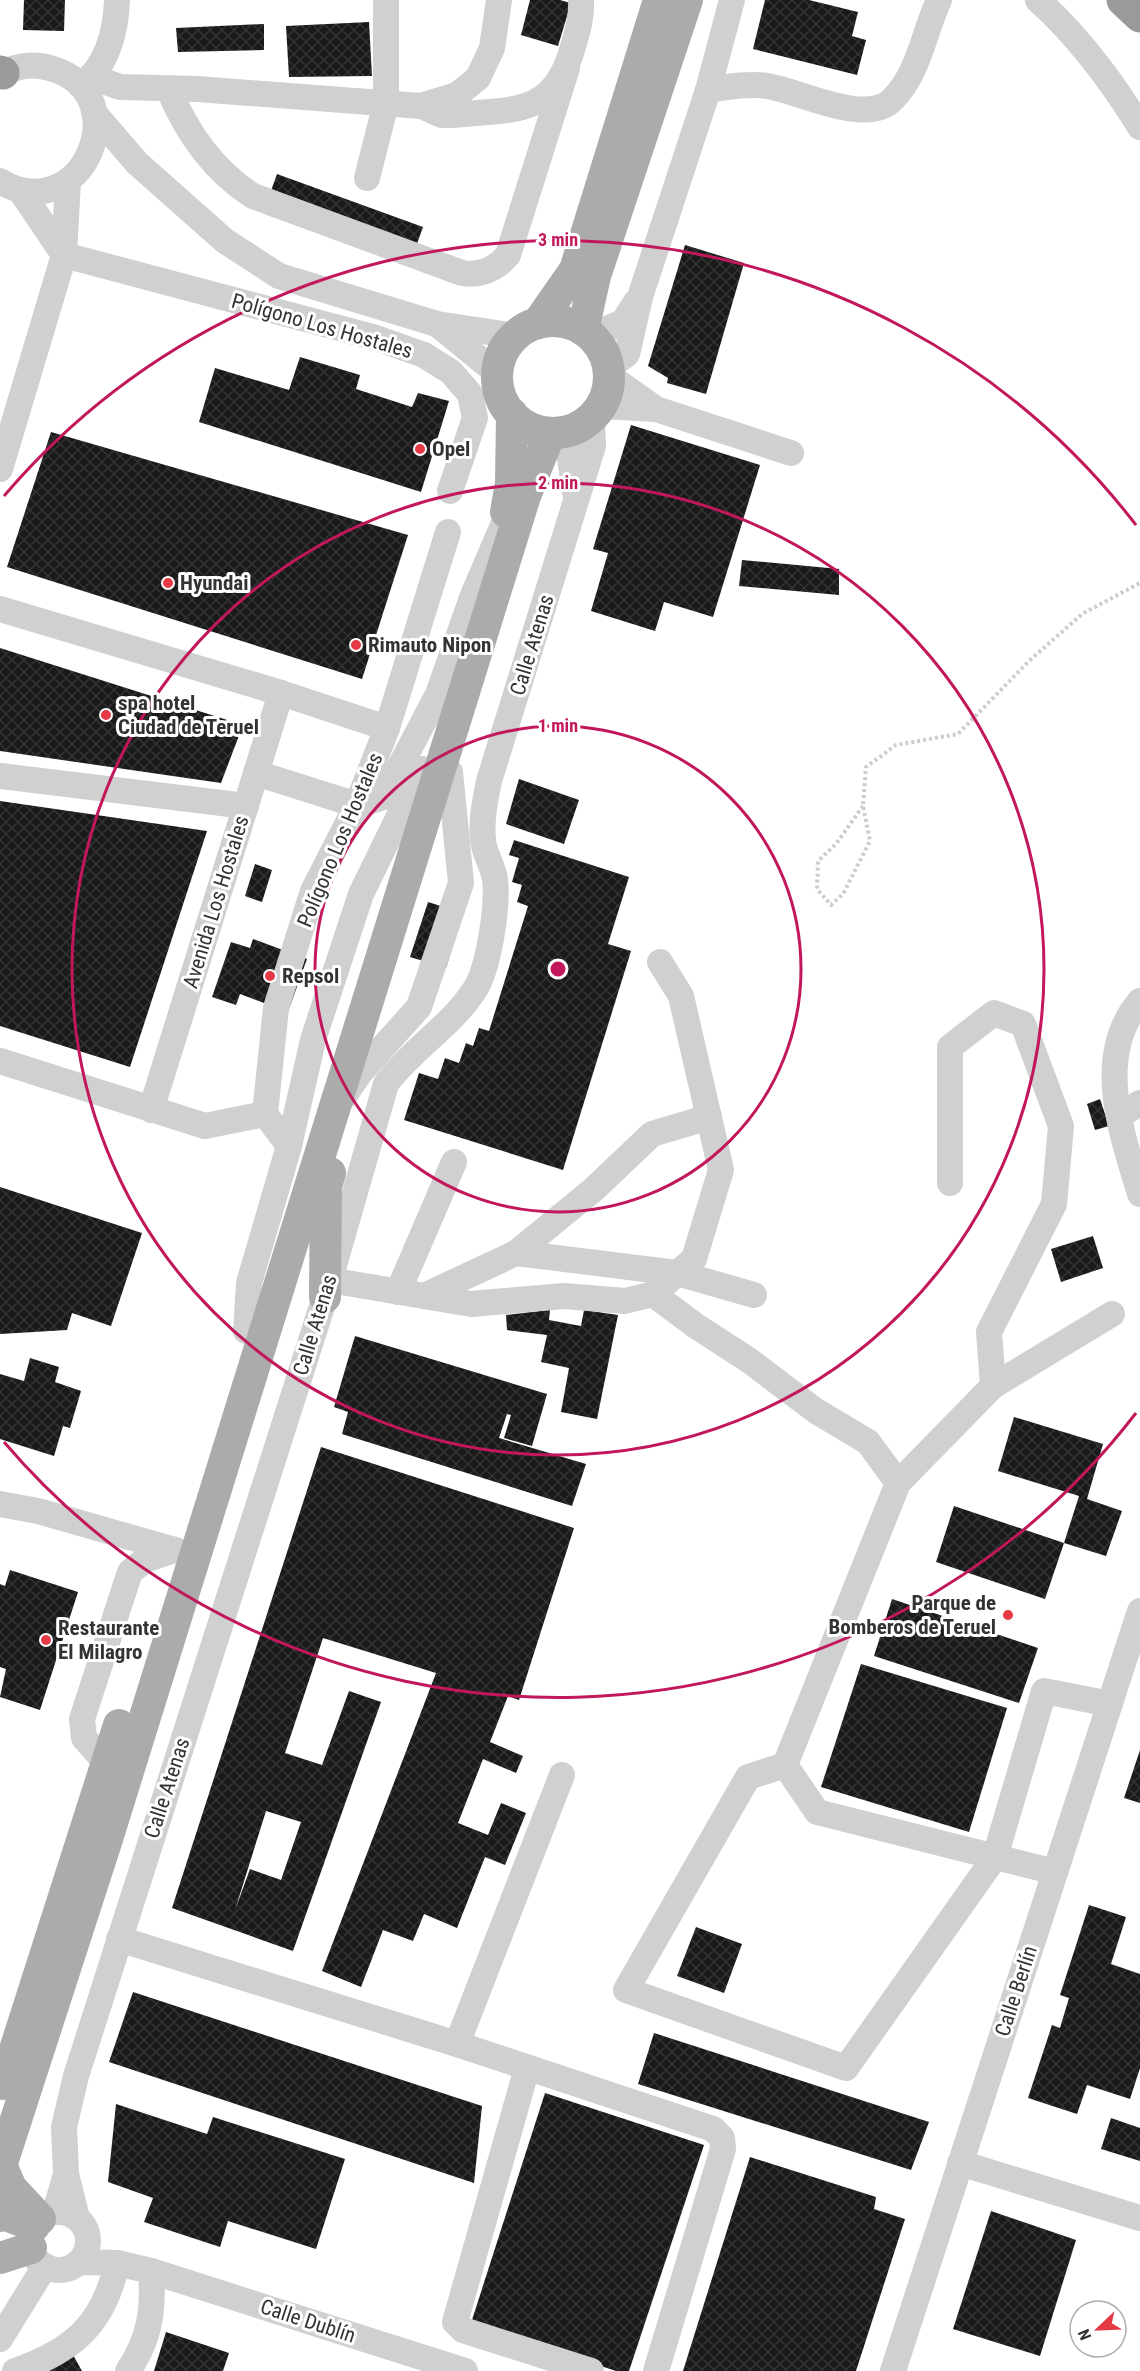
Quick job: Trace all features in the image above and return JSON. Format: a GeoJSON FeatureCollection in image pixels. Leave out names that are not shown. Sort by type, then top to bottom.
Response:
{"type":"FeatureCollection","features":[{"type":"Feature","properties":{"kind":"highway"},"geometry":{"type":"LineString","coordinates":[[1123,0],[1140,16]]}},
{"type":"Feature","properties":{"kind":"main road"},"geometry":{"type":"LineString","coordinates":[[577,422],[526,426],[512,414],[504,402],[498,374],[500,360],[575,270],[659,0]]}},
{"type":"Feature","properties":{"kind":"main road"},"geometry":{"type":"LineString","coordinates":[[587,333],[595,276],[687,0]]}},
{"type":"Feature","properties":{"kind":"main road"},"geometry":{"type":"LineString","coordinates":[[0,2157],[334,1110],[525,496],[577,422],[607,391],[609,372],[600,347],[587,333],[569,323],[526,329]]}},
{"type":"Feature","properties":{"kind":"main road"},"geometry":{"type":"LineString","coordinates":[[327,1289],[326,1186],[359,1074],[436,771],[504,523],[511,483],[512,414]]}},
{"type":"Feature","properties":{"kind":"main road"},"geometry":{"type":"LineString","coordinates":[[0,2098],[246,1330],[436,771],[483,665],[485,630]]}},
{"type":"Feature","properties":{"kind":"main road"},"geometry":{"type":"LineString","coordinates":[[44,2233],[11,2188],[0,2157],[52,1936]]}},
{"type":"Feature","properties":{"kind":"main road"},"geometry":{"type":"LineString","coordinates":[[0,2216],[4,2214],[44,2233]]}},
{"type":"Feature","properties":{"kind":"main road"},"geometry":{"type":"LineString","coordinates":[[0,2258],[44,2233]]}},
{"type":"Feature","properties":{"kind":"street"},"geometry":{"type":"LineString","coordinates":[[10,186],[44,190],[68,181],[89,158],[95,141],[94,113],[86,81],[112,36],[117,0]]}},
{"type":"Feature","properties":{"kind":"street"},"geometry":{"type":"LineString","coordinates":[[421,106],[457,95],[478,78],[492,48],[499,0]]}},
{"type":"Feature","properties":{"kind":"street"},"geometry":{"type":"LineString","coordinates":[[169,90],[184,122],[206,154],[253,196],[462,273],[476,274],[495,267],[508,255],[580,23],[581,0]]}},
{"type":"Feature","properties":{"kind":"street"},"geometry":{"type":"LineString","coordinates":[[732,0],[708,90],[640,297],[627,354],[609,372],[656,409],[791,453]]}},
{"type":"Feature","properties":{"kind":"street"},"geometry":{"type":"LineString","coordinates":[[708,90],[764,86],[857,110],[883,107],[894,99],[915,64],[939,0]]}},
{"type":"Feature","properties":{"kind":"street"},"geometry":{"type":"LineString","coordinates":[[1038,0],[1084,46],[1140,127]]}},
{"type":"Feature","properties":{"kind":"street"},"geometry":{"type":"LineString","coordinates":[[367,178],[386,103],[386,2]]}},
{"type":"Feature","properties":{"kind":"street"},"geometry":{"type":"LineString","coordinates":[[1,74],[20,67],[45,66],[86,81],[120,87],[197,89],[421,106],[442,115],[528,106],[547,97],[561,80],[567,68]]}},
{"type":"Feature","properties":{"kind":"street"},"geometry":{"type":"LineString","coordinates":[[94,113],[137,163],[225,241],[279,276],[437,324],[526,329]]}},
{"type":"Feature","properties":{"kind":"street"},"geometry":{"type":"LineString","coordinates":[[89,158],[137,163]]}},
{"type":"Feature","properties":{"kind":"street"},"geometry":{"type":"LineString","coordinates":[[0,470],[64,255],[68,181]]}},
{"type":"Feature","properties":{"kind":"street"},"geometry":{"type":"LineString","coordinates":[[10,186],[64,255]]}},
{"type":"Feature","properties":{"kind":"street","name":"Polígono Los Hostales"},"geometry":{"type":"LineString","coordinates":[[64,255],[373,337],[433,360],[451,372],[470,394],[475,418],[450,491]]}},
{"type":"Feature","properties":{"kind":"street"},"geometry":{"type":"LineString","coordinates":[[587,333],[623,322],[640,297]]}},
{"type":"Feature","properties":{"kind":"street"},"geometry":{"type":"LineString","coordinates":[[437,324],[498,374]]}},
{"type":"Feature","properties":{"kind":"street"},"geometry":{"type":"LineString","coordinates":[[577,422],[656,409]]}},
{"type":"Feature","properties":{"kind":"street","name":"Calle Atenas"},"geometry":{"type":"LineString","coordinates":[[44,2233],[66,2174],[64,2127],[67,2105],[327,1289],[386,1084],[398,1069],[427,1043],[475,989],[492,936],[495,878],[483,842],[482,811],[489,781],[577,501],[577,422]]}},
{"type":"Feature","properties":{"kind":"street"},"geometry":{"type":"LineString","coordinates":[[256,773],[357,805],[384,797],[438,694],[473,595],[504,523]]}},
{"type":"Feature","properties":{"kind":"street","name":"Polígono Los Hostales"},"geometry":{"type":"LineString","coordinates":[[265,1114],[276,1008],[313,891],[357,805],[387,728],[448,532]]}},
{"type":"Feature","properties":{"kind":"street"},"geometry":{"type":"LineString","coordinates":[[0,609],[281,693],[387,728]]}},
{"type":"Feature","properties":{"kind":"street","name":"Avenida Los Hostales"},"geometry":{"type":"LineString","coordinates":[[151,1110],[281,693]]}},
{"type":"Feature","properties":{"kind":"street"},"geometry":{"type":"LineString","coordinates":[[436,771],[460,883]]}},
{"type":"Feature","properties":{"kind":"street"},"geometry":{"type":"LineString","coordinates":[[246,1330],[249,1283],[289,1146],[313,1040],[361,894],[436,771]]}},
{"type":"Feature","properties":{"kind":"street"},"geometry":{"type":"LineString","coordinates":[[0,776],[246,806]]}},
{"type":"Feature","properties":{"kind":"street"},"geometry":{"type":"LineString","coordinates":[[398,1069],[460,883],[483,842]]}},
{"type":"Feature","properties":{"kind":"street"},"geometry":{"type":"LineString","coordinates":[[327,1289],[398,1292],[471,1304],[564,1296],[625,1301],[653,1294],[694,1259],[721,1170],[681,996],[660,962]]}},
{"type":"Feature","properties":{"kind":"street"},"geometry":{"type":"LineString","coordinates":[[1140,1001],[1123,1034],[1114,1082],[1119,1116],[1140,1194]]}},
{"type":"Feature","properties":{"kind":"street"},"geometry":{"type":"LineString","coordinates":[[334,1110],[359,1074],[419,1007]]}},
{"type":"Feature","properties":{"kind":"street"},"geometry":{"type":"LineString","coordinates":[[950,1183],[950,1047],[994,1013],[1023,1024],[1061,1126],[1054,1204],[989,1332],[993,1386]]}},
{"type":"Feature","properties":{"kind":"street"},"geometry":{"type":"LineString","coordinates":[[0,1061],[205,1126],[265,1114],[289,1146]]}},
{"type":"Feature","properties":{"kind":"street"},"geometry":{"type":"LineString","coordinates":[[1119,1116],[1140,1103]]}},
{"type":"Feature","properties":{"kind":"street"},"geometry":{"type":"LineString","coordinates":[[424,1296],[516,1253],[593,1190],[652,1134],[709,1117]]}},
{"type":"Feature","properties":{"kind":"street"},"geometry":{"type":"LineString","coordinates":[[398,1292],[454,1162]]}},
{"type":"Feature","properties":{"kind":"street"},"geometry":{"type":"LineString","coordinates":[[516,1253],[677,1273],[754,1295]]}},
{"type":"Feature","properties":{"kind":"street"},"geometry":{"type":"LineString","coordinates":[[653,1294],[696,1326],[750,1360],[816,1411],[868,1442],[898,1483]]}},
{"type":"Feature","properties":{"kind":"street"},"geometry":{"type":"LineString","coordinates":[[785,1765],[898,1483],[993,1386],[1112,1314]]}},
{"type":"Feature","properties":{"kind":"street"},"geometry":{"type":"LineString","coordinates":[[0,1504],[38,1511],[175,1550]]}},
{"type":"Feature","properties":{"kind":"street","name":"Calle Berlín"},"geometry":{"type":"LineString","coordinates":[[893,2371],[1140,1611]]}},
{"type":"Feature","properties":{"kind":"street"},"geometry":{"type":"LineString","coordinates":[[785,1765],[748,1777],[626,1990],[846,2068],[995,1857],[1044,1691],[1110,1704]]}},
{"type":"Feature","properties":{"kind":"street"},"geometry":{"type":"LineString","coordinates":[[785,1765],[818,1812],[1055,1872]]}},
{"type":"Feature","properties":{"kind":"street"},"geometry":{"type":"LineString","coordinates":[[457,2044],[562,1775]]}},
{"type":"Feature","properties":{"kind":"street"},"geometry":{"type":"LineString","coordinates":[[119,1939],[457,2044],[712,2130],[722,2138],[720,2159],[656,2371]]}},
{"type":"Feature","properties":{"kind":"street"},"geometry":{"type":"LineString","coordinates":[[527,2068],[455,2322],[463,2330],[591,2371]]}},
{"type":"Feature","properties":{"kind":"street"},"geometry":{"type":"LineString","coordinates":[[960,2163],[1140,2218]]}},
{"type":"Feature","properties":{"kind":"street"},"geometry":{"type":"LineString","coordinates":[[0,2339],[44,2233],[85,2254],[79,2262]]}},
{"type":"Feature","properties":{"kind":"street","name":"Calle Dublín"},"geometry":{"type":"LineString","coordinates":[[44,2233],[63,2270],[79,2262],[117,2263],[151,2271]]}},
{"type":"Feature","properties":{"kind":"street","name":"Calle Dublín"},"geometry":{"type":"LineString","coordinates":[[44,2233],[151,2271],[465,2371]]}},
{"type":"Feature","properties":{"kind":"street"},"geometry":{"type":"LineString","coordinates":[[15,2371],[58,2352],[79,2338],[93,2324],[110,2292],[117,2263]]}},
{"type":"Feature","properties":{"kind":"street"},"geometry":{"type":"LineString","coordinates":[[128,2371],[141,2351],[152,2317],[151,2271]]}},
{"type":"Feature","properties":{"kind":"path"},"geometry":{"type":"LineString","coordinates":[[863,806],[836,844],[818,861],[817,889],[831,905],[843,894],[870,840],[863,806],[866,767],[896,745],[958,734],[1028,662],[1082,614],[1140,583]]}},
{"type":"Feature","properties":{"kind":"building"},"geometry":{"type":"Polygon","coordinates":[[[24,0],[65,0],[64,31],[23,30],[24,0]]]}},
{"type":"Feature","properties":{"kind":"building"},"geometry":{"type":"Polygon","coordinates":[[[530,0],[560,0],[571,3],[558,46],[521,35],[530,0]]]}},
{"type":"Feature","properties":{"kind":"building"},"geometry":{"type":"Polygon","coordinates":[[[765,0],[809,0],[858,12],[852,36],[866,40],[857,75],[753,49],[765,0]]]}},
{"type":"Feature","properties":{"kind":"building"},"geometry":{"type":"Polygon","coordinates":[[[369,22],[372,76],[289,77],[286,26],[369,22]]]}},
{"type":"Feature","properties":{"kind":"building"},"geometry":{"type":"Polygon","coordinates":[[[264,24],[264,50],[178,52],[176,28],[264,24]]]}},
{"type":"Feature","properties":{"kind":"building"},"geometry":{"type":"Polygon","coordinates":[[[277,174],[423,227],[409,266],[263,213],[277,174]]]}},
{"type":"Feature","properties":{"kind":"building"},"geometry":{"type":"Polygon","coordinates":[[[685,245],[744,263],[706,394],[667,383],[668,378],[648,366],[685,245]]]}},
{"type":"Feature","properties":{"kind":"building"},"geometry":{"type":"Polygon","coordinates":[[[300,357],[360,375],[356,389],[412,407],[418,393],[449,401],[421,492],[199,422],[215,368],[289,390],[300,357]]]}},
{"type":"Feature","properties":{"kind":"building"},"geometry":{"type":"Polygon","coordinates":[[[631,425],[760,465],[713,617],[664,602],[655,631],[591,611],[608,553],[593,549],[631,425]]]}},
{"type":"Feature","properties":{"kind":"building"},"geometry":{"type":"Polygon","coordinates":[[[51,432],[408,535],[362,679],[7,567],[51,432]]]}},
{"type":"Feature","properties":{"kind":"building"},"geometry":{"type":"Polygon","coordinates":[[[742,560],[839,569],[839,595],[739,586],[742,560]]]}},
{"type":"Feature","properties":{"kind":"building","name":"spa hotel Ciudad de Teruel"},"geometry":{"type":"Polygon","coordinates":[[[0,648],[243,725],[221,783],[0,751],[0,648]]]}},
{"type":"Feature","properties":{"kind":"building"},"geometry":{"type":"Polygon","coordinates":[[[519,779],[579,800],[564,844],[506,824],[519,779]]]}},
{"type":"Feature","properties":{"kind":"building"},"geometry":{"type":"Polygon","coordinates":[[[0,801],[207,831],[130,1067],[0,1026],[0,801]]]}},
{"type":"Feature","properties":{"kind":"building"},"geometry":{"type":"Polygon","coordinates":[[[514,840],[629,877],[608,944],[631,951],[563,1170],[404,1120],[419,1073],[438,1079],[445,1058],[459,1063],[466,1043],[473,1046],[479,1028],[489,1031],[528,906],[517,902],[522,885],[512,882],[519,858],[509,855],[514,840]]]}},
{"type":"Feature","properties":{"kind":"building"},"geometry":{"type":"Polygon","coordinates":[[[255,864],[272,870],[262,902],[245,896],[255,864]]]}},
{"type":"Feature","properties":{"kind":"building"},"geometry":{"type":"Polygon","coordinates":[[[428,902],[463,913],[446,968],[410,957],[428,902]]]}},
{"type":"Feature","properties":{"kind":"building","name":"Repsol"},"geometry":{"type":"Polygon","coordinates":[[[253,939],[307,959],[288,1012],[240,994],[236,1005],[212,997],[231,942],[250,948],[253,939]]]}},
{"type":"Feature","properties":{"kind":"building"},"geometry":{"type":"Polygon","coordinates":[[[1100,1099],[1109,1126],[1095,1130],[1087,1104],[1100,1099]]]}},
{"type":"Feature","properties":{"kind":"building"},"geometry":{"type":"Polygon","coordinates":[[[0,1187],[142,1233],[111,1326],[72,1313],[67,1330],[0,1334],[0,1187]]]}},
{"type":"Feature","properties":{"kind":"building"},"geometry":{"type":"Polygon","coordinates":[[[1093,1236],[1103,1268],[1061,1282],[1051,1249],[1093,1236]]]}},
{"type":"Feature","properties":{"kind":"building"},"geometry":{"type":"Polygon","coordinates":[[[550,1310],[549,1320],[581,1326],[584,1310],[618,1315],[597,1419],[561,1412],[569,1368],[541,1362],[547,1335],[507,1330],[506,1315],[550,1310]]]}},
{"type":"Feature","properties":{"kind":"building"},"geometry":{"type":"Polygon","coordinates":[[[355,1336],[547,1394],[532,1446],[504,1438],[511,1415],[507,1414],[499,1438],[586,1464],[572,1506],[342,1434],[348,1412],[334,1407],[355,1336]]]}},
{"type":"Feature","properties":{"kind":"building"},"geometry":{"type":"Polygon","coordinates":[[[30,1358],[59,1367],[55,1382],[81,1391],[70,1428],[63,1426],[54,1456],[0,1439],[0,1374],[24,1381],[30,1358]]]}},
{"type":"Feature","properties":{"kind":"building"},"geometry":{"type":"Polygon","coordinates":[[[1014,1417],[1103,1444],[1087,1499],[1122,1511],[1106,1556],[1064,1543],[1079,1496],[998,1471],[1014,1417]]]}},
{"type":"Feature","properties":{"kind":"building"},"geometry":{"type":"Polygon","coordinates":[[[321,1447],[574,1528],[519,1700],[508,1696],[490,1742],[523,1756],[516,1773],[483,1759],[458,1823],[488,1835],[501,1803],[526,1813],[505,1865],[485,1857],[457,1928],[424,1914],[413,1941],[383,1930],[361,1987],[322,1971],[436,1673],[323,1638],[285,1753],[322,1765],[349,1691],[381,1702],[293,1951],[172,1908],[321,1447]],[[266,1811],[235,1910],[250,1869],[281,1880],[301,1822],[266,1811]]]}},
{"type":"Feature","properties":{"kind":"building"},"geometry":{"type":"Polygon","coordinates":[[[954,1506],[1064,1543],[1045,1599],[936,1562],[954,1506]]]}},
{"type":"Feature","properties":{"kind":"building"},"geometry":{"type":"Polygon","coordinates":[[[10,1570],[78,1592],[40,1710],[0,1697],[6,1669],[0,1667],[0,1584],[5,1586],[10,1570]]]}},
{"type":"Feature","properties":{"kind":"building"},"geometry":{"type":"Polygon","coordinates":[[[892,1599],[1038,1648],[1019,1703],[874,1656],[892,1599]]]}},
{"type":"Feature","properties":{"kind":"building"},"geometry":{"type":"Polygon","coordinates":[[[861,1664],[1007,1708],[969,1832],[821,1787],[861,1664]]]}},
{"type":"Feature","properties":{"kind":"building"},"geometry":{"type":"Polygon","coordinates":[[[1140,1750],[1140,1803],[1124,1798],[1140,1750]]]}},
{"type":"Feature","properties":{"kind":"building"},"geometry":{"type":"Polygon","coordinates":[[[1089,1905],[1126,1917],[1111,1964],[1140,1974],[1140,2068],[1130,2099],[1087,2085],[1077,2114],[1028,2098],[1052,2025],[1060,2028],[1069,1998],[1060,1995],[1089,1905]]]}},
{"type":"Feature","properties":{"kind":"building"},"geometry":{"type":"Polygon","coordinates":[[[696,1927],[742,1944],[724,1993],[677,1976],[696,1927]]]}},
{"type":"Feature","properties":{"kind":"building"},"geometry":{"type":"Polygon","coordinates":[[[133,1992],[482,2106],[474,2183],[109,2062],[133,1992]]]}},
{"type":"Feature","properties":{"kind":"building"},"geometry":{"type":"Polygon","coordinates":[[[654,2033],[929,2122],[911,2170],[638,2084],[654,2033]]]}},
{"type":"Feature","properties":{"kind":"building"},"geometry":{"type":"Polygon","coordinates":[[[545,2093],[704,2145],[629,2371],[616,2371],[471,2323],[545,2093]]]}},
{"type":"Feature","properties":{"kind":"building"},"geometry":{"type":"Polygon","coordinates":[[[116,2104],[207,2134],[213,2117],[345,2159],[316,2249],[228,2221],[220,2247],[144,2222],[153,2198],[108,2182],[116,2104]]]}},
{"type":"Feature","properties":{"kind":"building"},"geometry":{"type":"Polygon","coordinates":[[[1111,2118],[1140,2128],[1140,2161],[1101,2149],[1111,2118]]]}},
{"type":"Feature","properties":{"kind":"building"},"geometry":{"type":"Polygon","coordinates":[[[750,2157],[876,2197],[874,2209],[905,2219],[856,2371],[683,2371],[750,2157]]]}},
{"type":"Feature","properties":{"kind":"building"},"geometry":{"type":"Polygon","coordinates":[[[991,2211],[1076,2240],[1040,2356],[953,2329],[991,2211]]]}},
{"type":"Feature","properties":{"kind":"building"},"geometry":{"type":"Polygon","coordinates":[[[166,2332],[229,2353],[223,2371],[154,2371],[166,2332]]]}},
{"type":"Feature","properties":{"kind":"building"},"geometry":{"type":"Polygon","coordinates":[[[72,2353],[82,2371],[40,2371],[72,2353]]]}},
{"type":"Feature","properties":{"kind":"place","name":"Opel"},"geometry":{"type":"Point","coordinates":[420,449]}},
{"type":"Feature","properties":{"kind":"place","name":"Hyundai"},"geometry":{"type":"Point","coordinates":[168,583]}},
{"type":"Feature","properties":{"kind":"place","name":"Rimauto Nipon"},"geometry":{"type":"Point","coordinates":[356,645]}},
{"type":"Feature","properties":{"kind":"place","name":"spa hotel Ciudad de Teruel"},"geometry":{"type":"Point","coordinates":[106,715]}},
{"type":"Feature","properties":{"kind":"place","name":"Repsol"},"geometry":{"type":"Point","coordinates":[270,976]}},
{"type":"Feature","properties":{"kind":"place","name":"Parque de Bomberos de Teruel"},"geometry":{"type":"Point","coordinates":[1008,1615]}},
{"type":"Feature","properties":{"kind":"place","name":"Restaurante El Milagro"},"geometry":{"type":"Point","coordinates":[46,1640]}}]}
